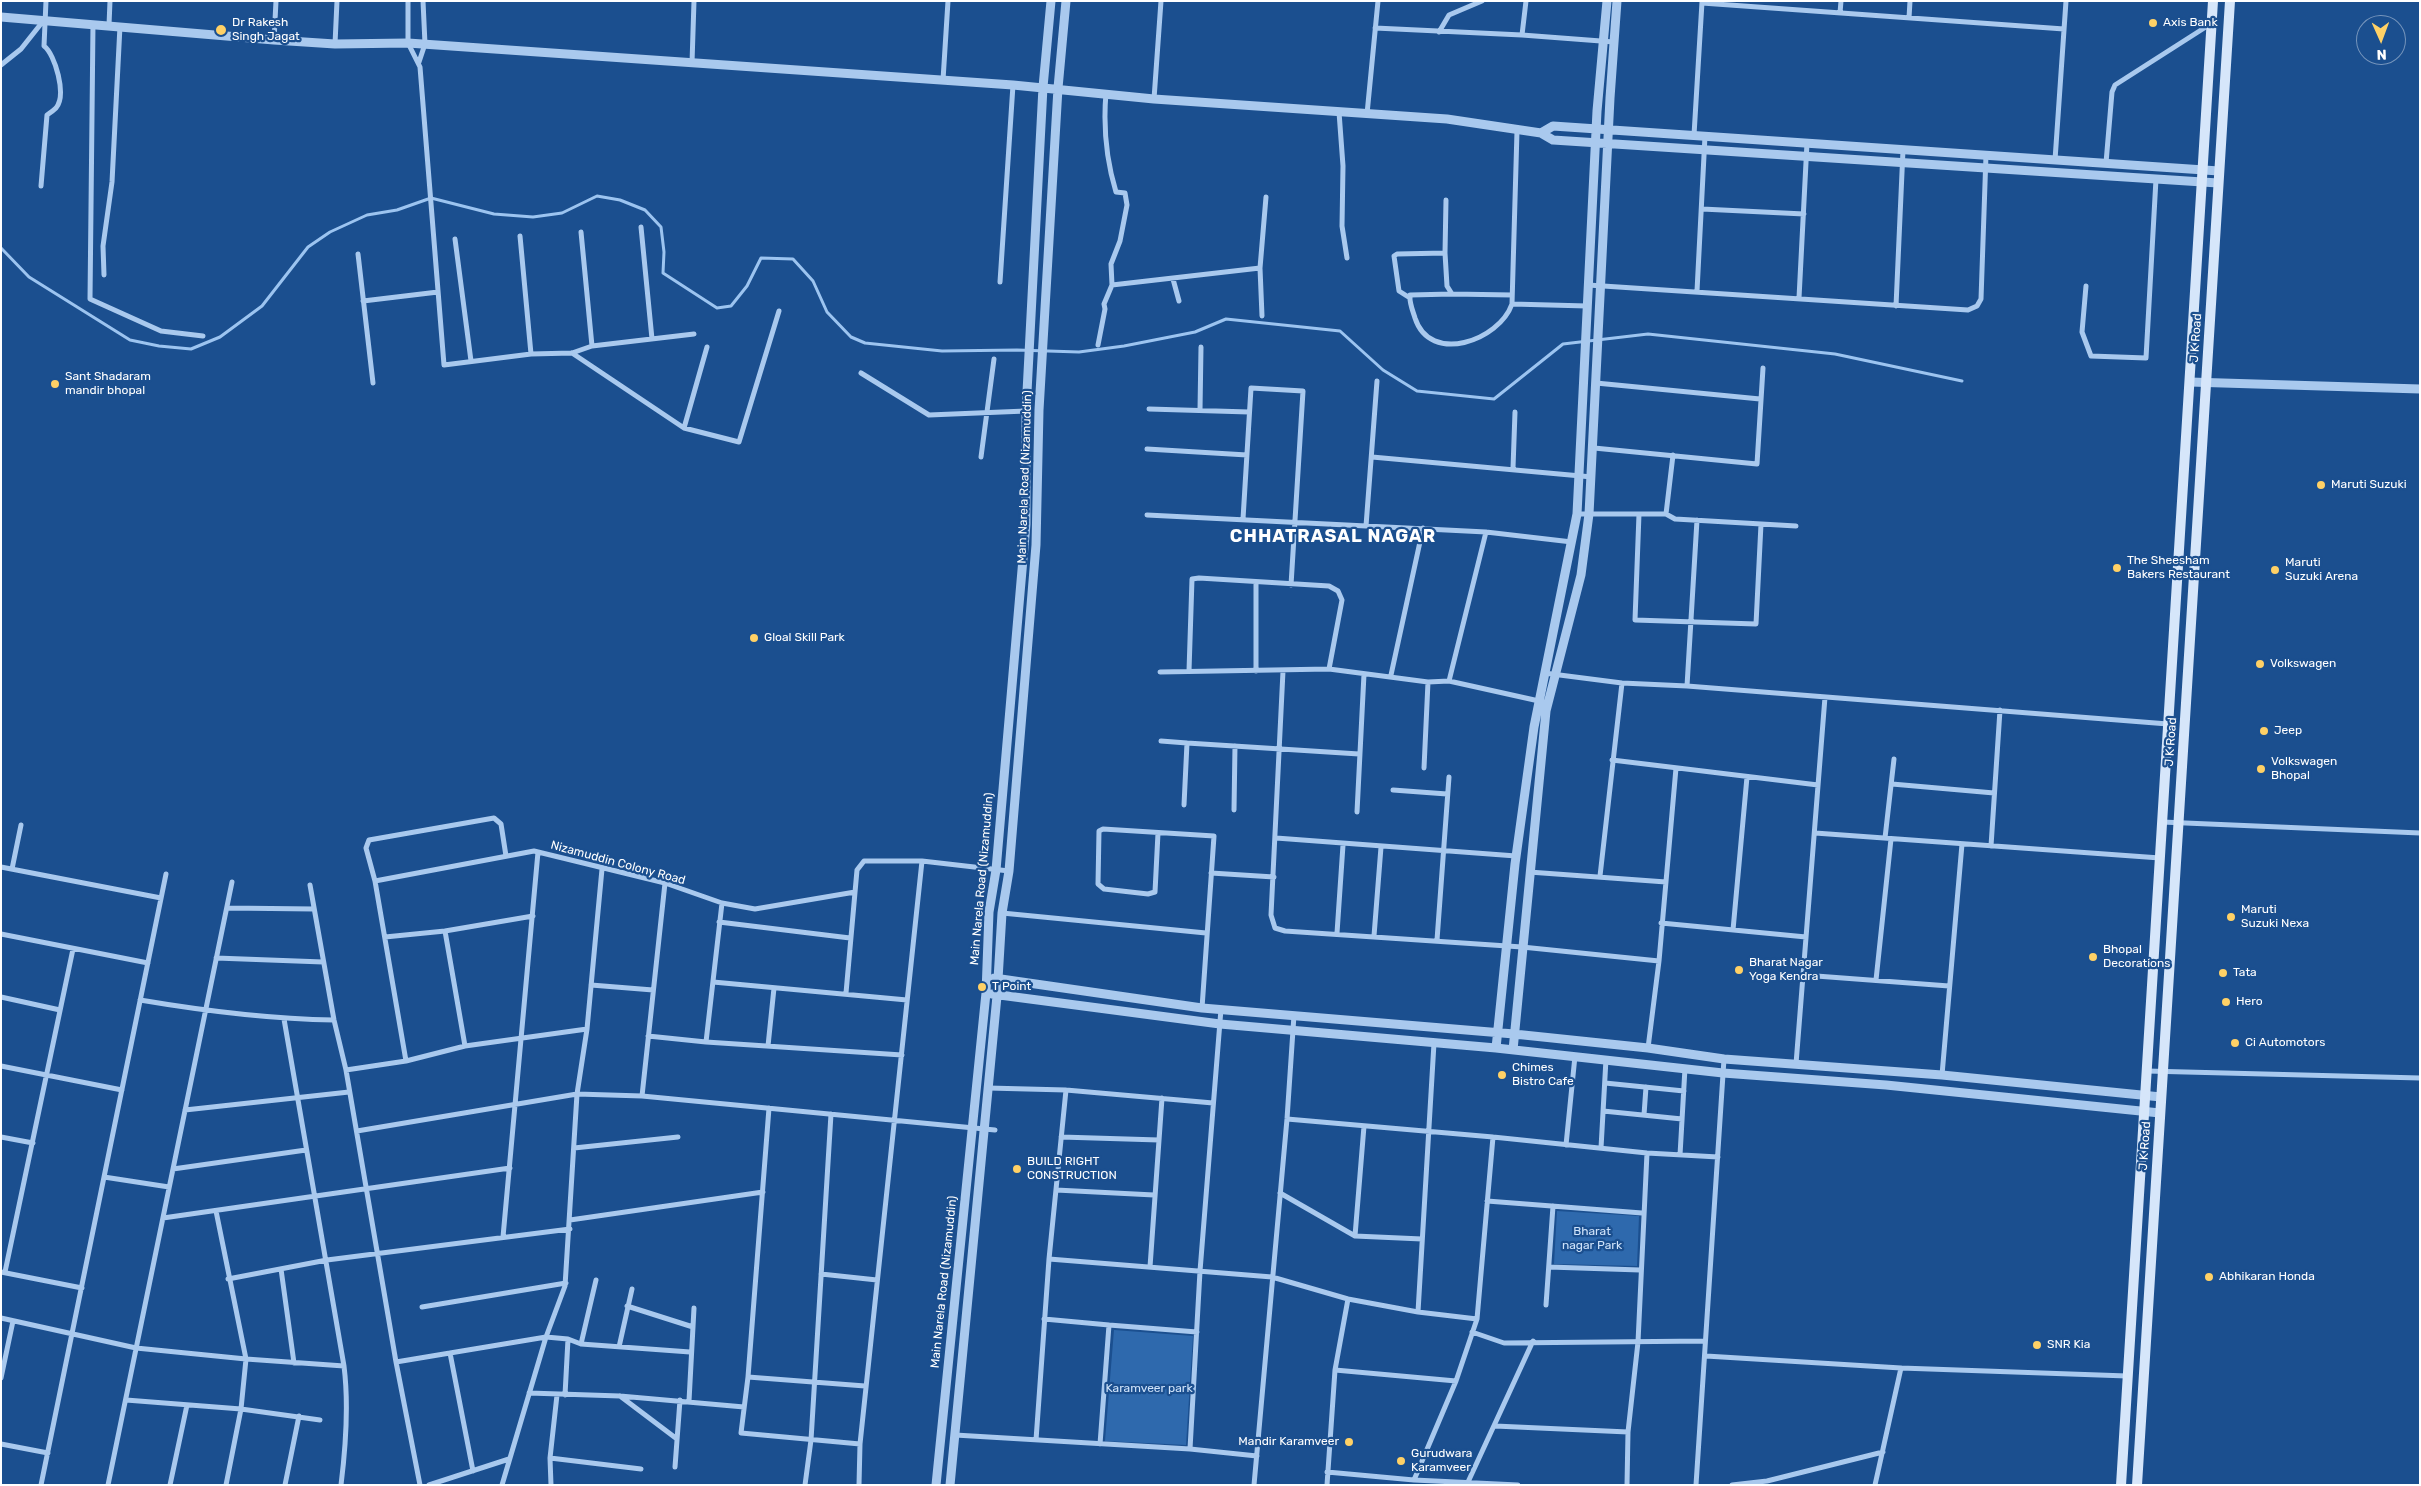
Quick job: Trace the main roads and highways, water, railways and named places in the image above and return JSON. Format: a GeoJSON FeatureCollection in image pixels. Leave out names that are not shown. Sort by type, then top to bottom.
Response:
{"type":"FeatureCollection","features":[{"type":"Feature","properties":{"kind":"main road","name":"J K Road"},"geometry":{"type":"LineString","coordinates":[[2120,1485],[2213,1]]}},
{"type":"Feature","properties":{"kind":"main road","name":"J K Road"},"geometry":{"type":"LineString","coordinates":[[2137,1485],[2230,1]]}},
{"type":"Feature","properties":{"kind":"main road"},"geometry":{"type":"LineString","coordinates":[[2128,1365],[2144,1365]]}},
{"type":"Feature","properties":{"kind":"waterway"},"geometry":{"type":"LineString","coordinates":[[1,248],[29,277],[130,340],[159,346],[191,349],[220,337],[262,306],[308,247],[330,232],[367,215],[397,210],[431,198],[494,214],[533,217],[562,213],[597,196],[620,200],[645,210],[661,227],[664,252],[663,273],[717,308],[731,306],[747,286],[761,258],[793,259],[813,281],[827,312],[851,337],[865,343],[942,351],[1017,350],[1079,352],[1124,346],[1195,332],[1226,319],[1340,331],[1383,370],[1417,391],[1494,399],[1563,344],[1648,334],[1835,354],[1962,381]]}},
{"type":"Feature","properties":{"kind":"place","name":"Axis Bank"},"geometry":{"type":"Point","coordinates":[2153,23]}},
{"type":"Feature","properties":{"kind":"place","name":"Dr Rakesh Singh Jagat"},"geometry":{"type":"Point","coordinates":[221,30]}},
{"type":"Feature","properties":{"kind":"place","name":"Sant Shadaram mandir bhopal"},"geometry":{"type":"Point","coordinates":[55,384]}},
{"type":"Feature","properties":{"kind":"place","name":"Maruti Suzuki"},"geometry":{"type":"Point","coordinates":[2321,485]}},
{"type":"Feature","properties":{"kind":"place","name":"The Sheesham Bakers Restaurant"},"geometry":{"type":"Point","coordinates":[2117,568]}},
{"type":"Feature","properties":{"kind":"place","name":"Maruti Suzuki Arena"},"geometry":{"type":"Point","coordinates":[2275,570]}},
{"type":"Feature","properties":{"kind":"place","name":"Gloal Skill Park"},"geometry":{"type":"Point","coordinates":[754,638]}},
{"type":"Feature","properties":{"kind":"place","name":"Volkswagen"},"geometry":{"type":"Point","coordinates":[2260,664]}},
{"type":"Feature","properties":{"kind":"place","name":"Jeep"},"geometry":{"type":"Point","coordinates":[2264,731]}},
{"type":"Feature","properties":{"kind":"place","name":"Volkswagen Bhopal"},"geometry":{"type":"Point","coordinates":[2261,769]}},
{"type":"Feature","properties":{"kind":"place","name":"Maruti Suzuki Nexa"},"geometry":{"type":"Point","coordinates":[2231,917]}},
{"type":"Feature","properties":{"kind":"place","name":"Bhopal Decorations"},"geometry":{"type":"Point","coordinates":[2093,957]}},
{"type":"Feature","properties":{"kind":"place","name":"Bharat Nagar Yoga Kendra"},"geometry":{"type":"Point","coordinates":[1739,970]}},
{"type":"Feature","properties":{"kind":"place","name":"Tata"},"geometry":{"type":"Point","coordinates":[2223,973]}},
{"type":"Feature","properties":{"kind":"place","name":"T Point"},"geometry":{"type":"Point","coordinates":[982,987]}},
{"type":"Feature","properties":{"kind":"place","name":"Hero"},"geometry":{"type":"Point","coordinates":[2226,1002]}},
{"type":"Feature","properties":{"kind":"place","name":"Ci Automotors"},"geometry":{"type":"Point","coordinates":[2235,1043]}},
{"type":"Feature","properties":{"kind":"place","name":"Chimes Bistro Cafe"},"geometry":{"type":"Point","coordinates":[1502,1075]}},
{"type":"Feature","properties":{"kind":"place","name":"BUILD RIGHT CONSTRUCTION"},"geometry":{"type":"Point","coordinates":[1017,1169]}},
{"type":"Feature","properties":{"kind":"place","name":"Abhikaran Honda"},"geometry":{"type":"Point","coordinates":[2209,1277]}},
{"type":"Feature","properties":{"kind":"place","name":"SNR Kia"},"geometry":{"type":"Point","coordinates":[2037,1345]}},
{"type":"Feature","properties":{"kind":"place","name":"Mandir Karamveer"},"geometry":{"type":"Point","coordinates":[1349,1442]}},
{"type":"Feature","properties":{"kind":"place","name":"Gurudwara Karamveer"},"geometry":{"type":"Point","coordinates":[1401,1461]}},
{"type":"Feature","properties":{"kind":"district","name":"CHHATRASAL NAGAR"},"geometry":{"type":"Point","coordinates":[1333,537]}},
{"type":"Feature","properties":{"kind":"park label","name":"Bharat nagar Park"},"geometry":{"type":"Point","coordinates":[1592,1239]}},
{"type":"Feature","properties":{"kind":"park label","name":"Karamveer park"},"geometry":{"type":"Point","coordinates":[1149,1389]}}]}
